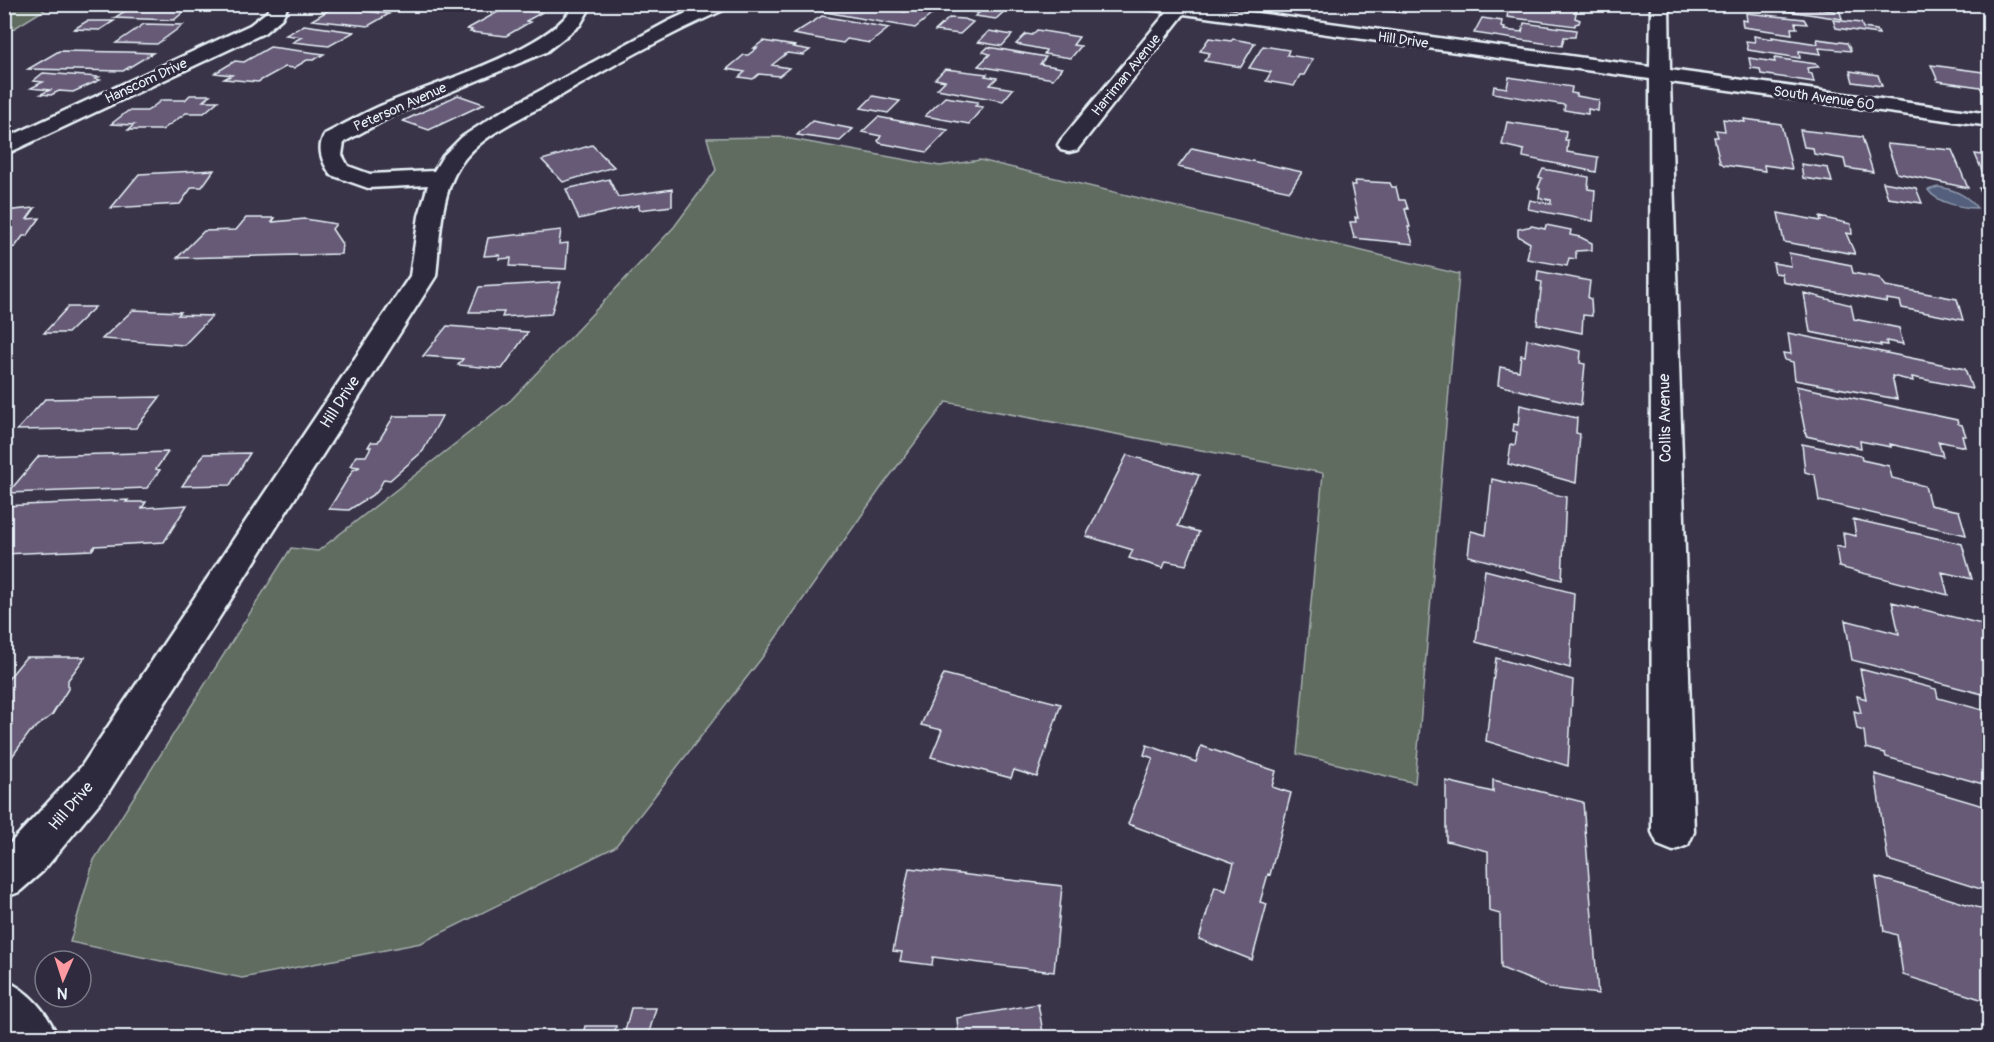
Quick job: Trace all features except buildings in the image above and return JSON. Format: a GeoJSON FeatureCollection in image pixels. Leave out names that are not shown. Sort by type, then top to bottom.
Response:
{"type":"FeatureCollection","features":[{"type":"Feature","properties":{"kind":"street","name":"Hanscom Drive"},"geometry":{"type":"LineString","coordinates":[[4,148],[257,29],[276,14],[280,4]]}},
{"type":"Feature","properties":{"kind":"street","name":"Peterson Avenue"},"geometry":{"type":"LineString","coordinates":[[443,177],[368,181],[339,170],[331,154],[333,139],[385,112],[539,48],[574,21],[581,9],[580,4]]}},
{"type":"Feature","properties":{"kind":"street","name":"Hill Drive"},"geometry":{"type":"LineString","coordinates":[[4,878],[28,857],[95,779],[423,276],[433,209],[450,162],[485,132],[580,76],[723,4]]}},
{"type":"Feature","properties":{"kind":"street","name":"Hill Drive"},"geometry":{"type":"LineString","coordinates":[[1148,4],[1659,76]]}},
{"type":"Feature","properties":{"kind":"street","name":"Collis Avenue"},"geometry":{"type":"LineString","coordinates":[[1660,4],[1659,76],[1673,832]]}},
{"type":"Feature","properties":{"kind":"street","name":"Harriman Avenue"},"geometry":{"type":"LineString","coordinates":[[1069,145],[1181,7]]}},
{"type":"Feature","properties":{"kind":"street","name":"South Avenue 60"},"geometry":{"type":"LineString","coordinates":[[1659,76],[1989,120]]}},
{"type":"Feature","properties":{"kind":"street"},"geometry":{"type":"LineString","coordinates":[[4,1003],[34,1038]]}},
{"type":"Feature","properties":{"kind":"green space"},"geometry":{"type":"Polygon","coordinates":[[[5,4],[52,4],[52,5],[5,34],[5,4]]]}},
{"type":"Feature","properties":{"kind":"green space"},"geometry":{"type":"Polygon","coordinates":[[[780,137],[940,166],[980,160],[1459,274],[1415,783],[1297,754],[1323,473],[946,402],[883,485],[761,659],[615,847],[421,943],[242,978],[70,942],[94,860],[291,548],[318,551],[511,400],[674,227],[716,170],[707,138],[780,137]]]}},
{"type":"Feature","properties":{"kind":"water"},"geometry":{"type":"Polygon","coordinates":[[[1938,187],[1959,193],[1977,208],[1957,206],[1937,198],[1928,190],[1938,187]]]}}]}
